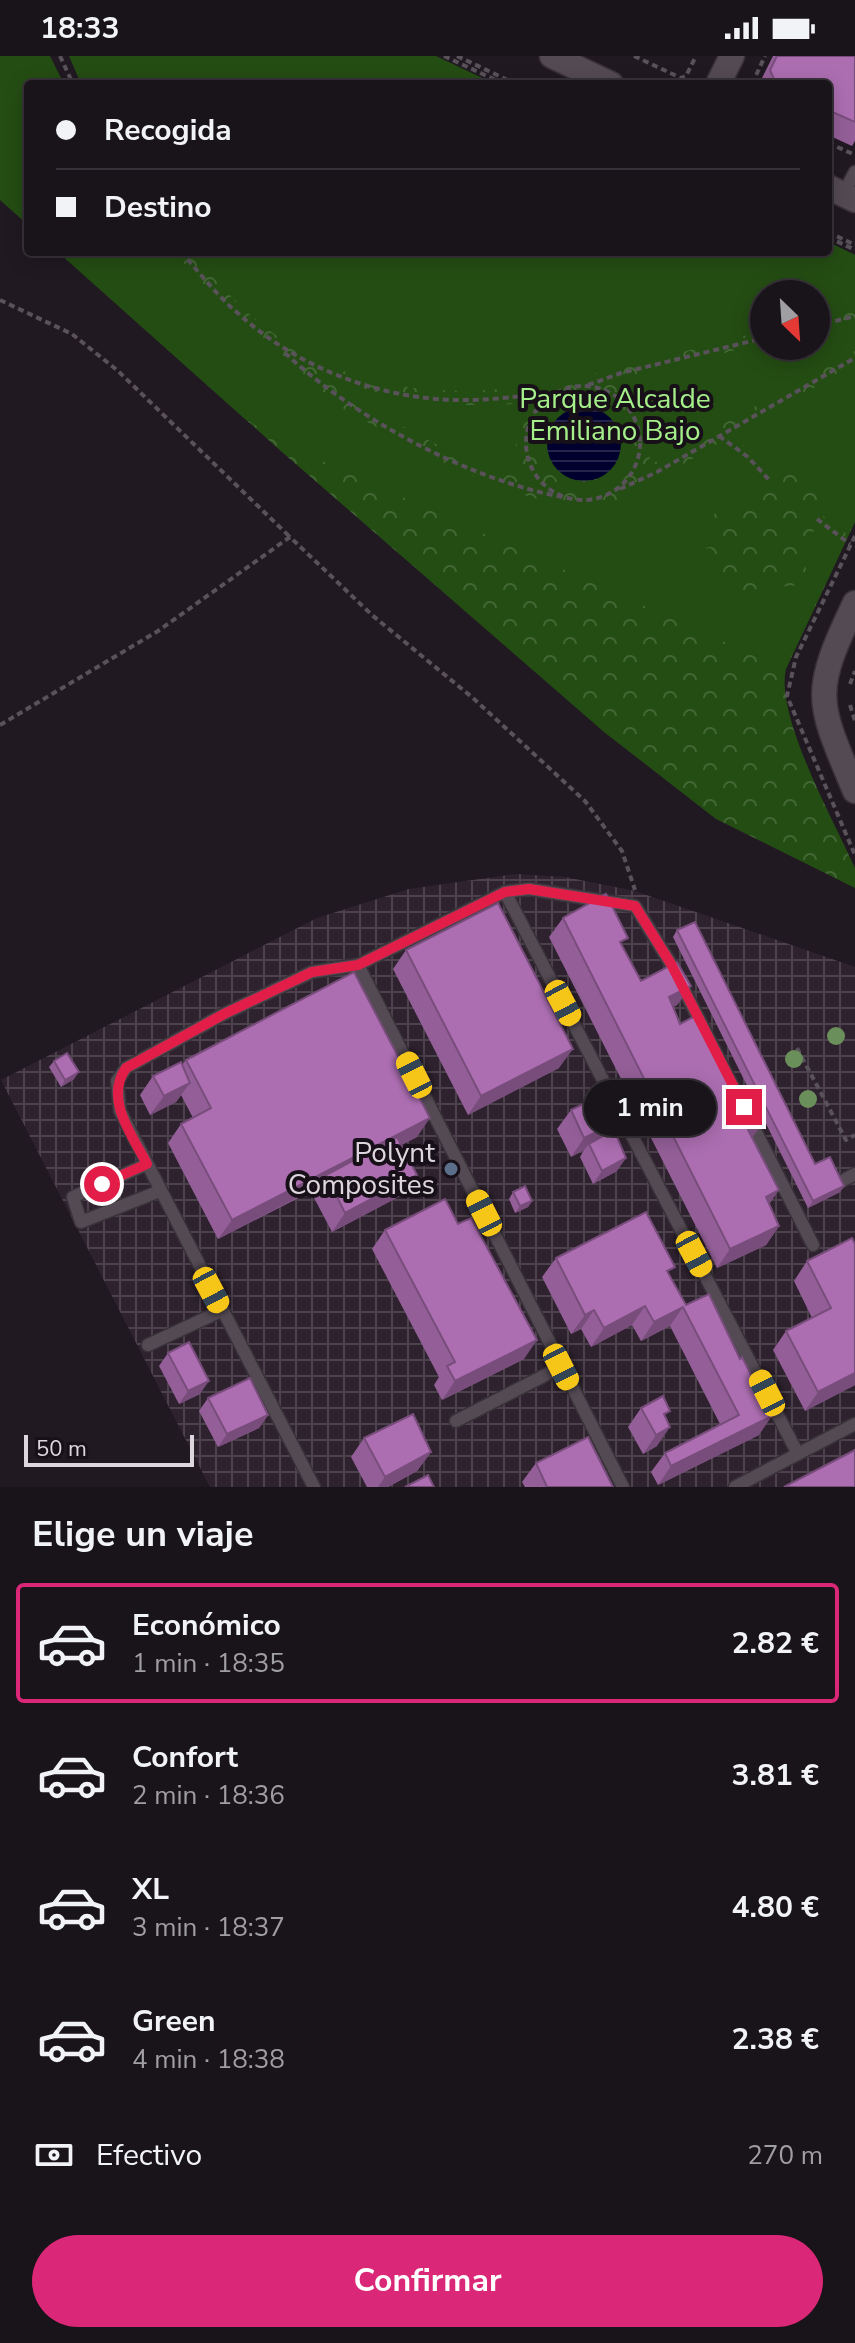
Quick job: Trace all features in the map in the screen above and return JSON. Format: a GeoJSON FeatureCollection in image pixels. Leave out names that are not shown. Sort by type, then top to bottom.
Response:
{"type":"FeatureCollection","features":[{"type":"Feature","properties":{"kind":"street"},"geometry":{"type":"LineString","coordinates":[[552,56],[603,80]]}},
{"type":"Feature","properties":{"kind":"street"},"geometry":{"type":"LineString","coordinates":[[720,80],[732,56]]}},
{"type":"Feature","properties":{"kind":"street"},"geometry":{"type":"LineString","coordinates":[[855,603],[828,663],[822,696],[830,730],[855,791]]}},
{"type":"Feature","properties":{"kind":"lane"},"geometry":{"type":"LineString","coordinates":[[842,194],[855,172]]}},
{"type":"Feature","properties":{"kind":"lane"},"geometry":{"type":"LineString","coordinates":[[314,1487],[160,1191],[116,1097],[117,1081],[126,1068],[224,1014],[312,972],[358,965],[505,892],[529,889],[635,906],[671,964],[813,1245]]}},
{"type":"Feature","properties":{"kind":"lane"},"geometry":{"type":"LineString","coordinates":[[505,892],[798,1454]]}},
{"type":"Feature","properties":{"kind":"lane"},"geometry":{"type":"LineString","coordinates":[[358,965],[623,1487]]}},
{"type":"Feature","properties":{"kind":"lane"},"geometry":{"type":"LineString","coordinates":[[147,1164],[73,1197],[81,1222],[160,1191]]}},
{"type":"Feature","properties":{"kind":"lane"},"geometry":{"type":"LineString","coordinates":[[840,1182],[855,1174]]}},
{"type":"Feature","properties":{"kind":"lane"},"geometry":{"type":"LineString","coordinates":[[148,1345],[221,1311]]}},
{"type":"Feature","properties":{"kind":"lane"},"geometry":{"type":"LineString","coordinates":[[456,1421],[561,1367]]}},
{"type":"Feature","properties":{"kind":"lane"},"geometry":{"type":"LineString","coordinates":[[735,1487],[855,1424]]}},
{"type":"Feature","properties":{"kind":"path"},"geometry":{"type":"LineString","coordinates":[[60,56],[71,80]]}},
{"type":"Feature","properties":{"kind":"path"},"geometry":{"type":"LineString","coordinates":[[444,56],[495,80]]}},
{"type":"Feature","properties":{"kind":"path"},"geometry":{"type":"LineString","coordinates":[[457,56],[508,80]]}},
{"type":"Feature","properties":{"kind":"path"},"geometry":{"type":"LineString","coordinates":[[634,56],[676,76],[686,76],[696,56]]}},
{"type":"Feature","properties":{"kind":"path"},"geometry":{"type":"LineString","coordinates":[[754,80],[765,56]]}},
{"type":"Feature","properties":{"kind":"path"},"geometry":{"type":"LineString","coordinates":[[674,80],[676,76]]}},
{"type":"Feature","properties":{"kind":"path"},"geometry":{"type":"LineString","coordinates":[[832,145],[855,156]]}},
{"type":"Feature","properties":{"kind":"path"},"geometry":{"type":"LineString","coordinates":[[832,236],[855,247]]}},
{"type":"Feature","properties":{"kind":"path"},"geometry":{"type":"LineString","coordinates":[[185,256],[238,314],[320,386],[404,436],[498,478],[534,491],[568,498],[587,500],[605,495],[657,472],[855,358]]}},
{"type":"Feature","properties":{"kind":"path"},"geometry":{"type":"LineString","coordinates":[[0,300],[72,334],[83,343],[372,615],[473,698],[585,801],[622,851],[635,891],[635,906]]}},
{"type":"Feature","properties":{"kind":"path"},"geometry":{"type":"LineString","coordinates":[[830,322],[855,316]]}},
{"type":"Feature","properties":{"kind":"path"},"geometry":{"type":"LineString","coordinates":[[278,346],[308,364],[390,391],[463,400],[558,392],[750,341]]}},
{"type":"Feature","properties":{"kind":"path"},"geometry":{"type":"LineString","coordinates":[[585,386],[604,390],[620,400],[632,415],[639,432],[639,452],[633,470],[621,485],[605,495]]}},
{"type":"Feature","properties":{"kind":"path"},"geometry":{"type":"LineString","coordinates":[[558,392],[542,403],[531,420],[526,448],[536,476],[550,490],[568,498]]}},
{"type":"Feature","properties":{"kind":"path"},"geometry":{"type":"LineString","coordinates":[[719,436],[748,457],[771,482]]}},
{"type":"Feature","properties":{"kind":"path"},"geometry":{"type":"LineString","coordinates":[[817,519],[851,545]]}},
{"type":"Feature","properties":{"kind":"path"},"geometry":{"type":"LineString","coordinates":[[796,657],[855,536]]}},
{"type":"Feature","properties":{"kind":"path"},"geometry":{"type":"LineString","coordinates":[[0,725],[158,631],[290,537]]}},
{"type":"Feature","properties":{"kind":"path"},"geometry":{"type":"LineString","coordinates":[[855,671],[850,686],[855,721]]}},
{"type":"Feature","properties":{"kind":"path"},"geometry":{"type":"LineString","coordinates":[[797,1048],[846,1140],[855,1135]]}},
{"type":"Feature","properties":{"kind":"shaded area","name":"Polynt Composites"},"geometry":{"type":"Polygon","coordinates":[[[516,874],[565,877],[635,891],[855,967],[855,1487],[210,1487],[1,1080],[317,918],[409,889],[516,874]]]}},
{"type":"Feature","properties":{"kind":"green space"},"geometry":{"type":"Polygon","coordinates":[[[0,56],[50,56],[62,80],[24,80],[24,221],[0,200],[0,56]]]}},
{"type":"Feature","properties":{"kind":"green space"},"geometry":{"type":"Polygon","coordinates":[[[69,56],[436,56],[487,80],[79,80],[69,56]]]}},
{"type":"Feature","properties":{"kind":"green space","name":"Parque Alcalde Emiliano Bajo"},"geometry":{"type":"Polygon","coordinates":[[[832,244],[855,255],[855,522],[786,669],[785,689],[797,740],[855,868],[855,888],[716,819],[604,732],[62,256],[832,256],[832,244]]]}},
{"type":"Feature","properties":{"kind":"green space"},"geometry":{"type":"Polygon","coordinates":[[[832,244],[855,255],[855,309],[830,315],[830,280],[750,280],[750,335],[577,378],[514,388],[452,391],[390,384],[331,366],[273,333],[250,315],[195,256],[832,256],[832,244]]]}},
{"type":"Feature","properties":{"kind":"green space"},"geometry":{"type":"Polygon","coordinates":[[[62,256],[178,256],[224,309],[331,402],[429,456],[495,486],[569,509],[596,509],[622,501],[717,444],[746,461],[767,484],[713,515],[707,526],[699,531],[701,549],[711,548],[713,576],[719,586],[738,591],[799,585],[807,574],[804,560],[815,526],[842,548],[785,669],[287,445],[244,418],[62,256]]]}},
{"type":"Feature","properties":{"kind":"green space"},"geometry":{"type":"Polygon","coordinates":[[[855,321],[855,351],[650,465],[645,417],[634,399],[613,381],[750,347],[750,360],[830,360],[830,327],[855,321]]]}},
{"type":"Feature","properties":{"kind":"green space"},"geometry":{"type":"Polygon","coordinates":[[[855,365],[855,521],[848,535],[819,513],[820,492],[808,473],[793,471],[777,479],[732,434],[855,365]]]}},
{"type":"Feature","properties":{"kind":"green space"},"geometry":{"type":"Polygon","coordinates":[[[320,374],[370,390],[420,401],[471,405],[524,403],[516,441],[522,479],[442,447],[368,406],[320,374]]]}},
{"type":"Feature","properties":{"kind":"green space"},"geometry":{"type":"Polygon","coordinates":[[[585,398],[608,408],[624,425],[629,446],[626,458],[620,470],[600,488],[580,491],[560,482],[546,466],[538,445],[540,425],[555,408],[585,398]],[[553,423],[546,446],[564,475],[578,482],[588,482],[605,474],[612,466],[621,437],[553,423]]]}},
{"type":"Feature","properties":{"kind":"water"},"geometry":{"type":"Polygon","coordinates":[[[591,407],[611,417],[619,430],[619,458],[611,471],[598,479],[577,481],[557,471],[549,458],[547,437],[557,417],[570,409],[591,407]]]}},
{"type":"Feature","properties":{"kind":"building"},"geometry":{"type":"Polygon","coordinates":[[[777,56],[855,56],[855,122],[832,112],[832,80],[774,80],[770,70],[777,56]]]}},
{"type":"Feature","properties":{"kind":"building"},"geometry":{"type":"Polygon","coordinates":[[[606,894],[628,938],[620,942],[641,981],[677,962],[691,986],[669,997],[680,1024],[695,1016],[737,1098],[748,1094],[763,1122],[748,1130],[779,1190],[766,1197],[779,1226],[730,1249],[563,918],[606,894]]]}},
{"type":"Feature","properties":{"kind":"building"},"geometry":{"type":"Polygon","coordinates":[[[498,903],[573,1049],[481,1096],[406,950],[498,903]]]}},
{"type":"Feature","properties":{"kind":"building"},"geometry":{"type":"Polygon","coordinates":[[[695,922],[815,1164],[830,1157],[844,1186],[813,1201],[677,930],[695,922]]]}},
{"type":"Feature","properties":{"kind":"building"},"geometry":{"type":"Polygon","coordinates":[[[354,972],[430,1118],[232,1220],[181,1124],[211,1108],[186,1060],[354,972]]]}},
{"type":"Feature","properties":{"kind":"building"},"geometry":{"type":"Polygon","coordinates":[[[67,1053],[79,1072],[65,1080],[54,1061],[67,1053]]]}},
{"type":"Feature","properties":{"kind":"building"},"geometry":{"type":"Polygon","coordinates":[[[181,1062],[190,1083],[164,1096],[153,1076],[181,1062]]]}},
{"type":"Feature","properties":{"kind":"building"},"geometry":{"type":"Polygon","coordinates":[[[598,1097],[611,1125],[584,1138],[571,1110],[598,1097]]]}},
{"type":"Feature","properties":{"kind":"building"},"geometry":{"type":"Polygon","coordinates":[[[614,1130],[626,1158],[602,1171],[589,1144],[614,1130]]]}},
{"type":"Feature","properties":{"kind":"building"},"geometry":{"type":"Polygon","coordinates":[[[397,1137],[417,1175],[345,1213],[326,1175],[397,1137]]]}},
{"type":"Feature","properties":{"kind":"building"},"geometry":{"type":"Polygon","coordinates":[[[525,1186],[532,1201],[520,1206],[513,1192],[525,1186]]]}},
{"type":"Feature","properties":{"kind":"building"},"geometry":{"type":"Polygon","coordinates":[[[445,1199],[458,1224],[471,1218],[537,1340],[455,1381],[447,1366],[455,1362],[385,1230],[445,1199]]]}},
{"type":"Feature","properties":{"kind":"building"},"geometry":{"type":"Polygon","coordinates":[[[646,1212],[675,1267],[667,1271],[686,1305],[709,1294],[772,1416],[671,1466],[665,1453],[739,1415],[683,1307],[654,1322],[645,1306],[604,1328],[594,1310],[585,1315],[556,1258],[646,1212]]]}},
{"type":"Feature","properties":{"kind":"building"},"geometry":{"type":"Polygon","coordinates":[[[852,1238],[855,1244],[855,1373],[818,1392],[786,1331],[831,1308],[807,1261],[852,1238]]]}},
{"type":"Feature","properties":{"kind":"building"},"geometry":{"type":"Polygon","coordinates":[[[189,1342],[209,1381],[188,1391],[168,1353],[189,1342]]]}},
{"type":"Feature","properties":{"kind":"building"},"geometry":{"type":"Polygon","coordinates":[[[250,1378],[268,1415],[227,1434],[208,1398],[250,1378]]]}},
{"type":"Feature","properties":{"kind":"building"},"geometry":{"type":"Polygon","coordinates":[[[663,1396],[670,1411],[664,1414],[670,1427],[656,1435],[641,1408],[663,1396]]]}},
{"type":"Feature","properties":{"kind":"building"},"geometry":{"type":"Polygon","coordinates":[[[413,1414],[431,1452],[385,1477],[364,1438],[413,1414]]]}},
{"type":"Feature","properties":{"kind":"building"},"geometry":{"type":"Polygon","coordinates":[[[588,1437],[613,1487],[547,1487],[536,1463],[588,1437]]]}},
{"type":"Feature","properties":{"kind":"building"},"geometry":{"type":"Polygon","coordinates":[[[855,1450],[855,1487],[784,1487],[855,1450]]]}},
{"type":"Feature","properties":{"kind":"building"},"geometry":{"type":"Polygon","coordinates":[[[428,1475],[434,1487],[405,1487],[428,1475]]]}},
{"type":"Feature","properties":{"kind":"place","name":"Polynt Composites"},"geometry":{"type":"Point","coordinates":[451,1169]}},
{"type":"Feature","properties":{"kind":"route"},"geometry":{"type":"LineString","coordinates":[[102,1184],[147,1164],[116,1097],[117,1081],[126,1068],[224,1014],[312,972],[358,965],[487,899],[505,892],[529,889],[635,906],[671,964],[744,1107]]}}]}
